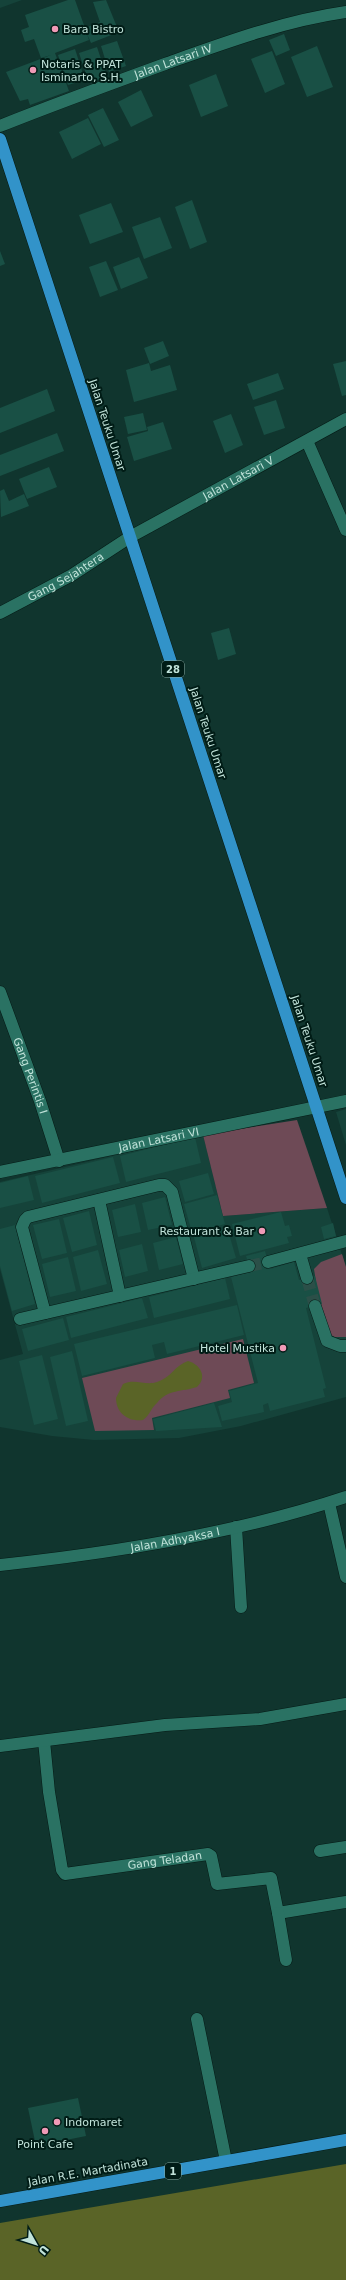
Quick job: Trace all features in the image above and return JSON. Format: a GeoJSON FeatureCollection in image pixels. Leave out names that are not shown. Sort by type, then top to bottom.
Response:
{"type":"FeatureCollection","features":[{"type":"Feature","properties":{"kind":"highway","name":"Jalan Teuku Umar"},"geometry":{"type":"LineString","coordinates":[[0,139],[317,1109],[343,1180],[346,1198]]}},
{"type":"Feature","properties":{"kind":"highway","name":"Jalan R.E. Martadinata"},"geometry":{"type":"LineString","coordinates":[[0,2201],[346,2140]]}},
{"type":"Feature","properties":{"kind":"street","name":"Jalan Latsari IV"},"geometry":{"type":"LineString","coordinates":[[0,126],[58,103],[198,52],[304,19],[346,12]]}},
{"type":"Feature","properties":{"kind":"street","name":"Jalan Latsari V"},"geometry":{"type":"LineString","coordinates":[[130,537],[346,419]]}},
{"type":"Feature","properties":{"kind":"street"},"geometry":{"type":"LineString","coordinates":[[307,441],[346,530]]}},
{"type":"Feature","properties":{"kind":"street","name":"Gang Sejahtera"},"geometry":{"type":"LineString","coordinates":[[0,613],[78,571],[130,537]]}},
{"type":"Feature","properties":{"kind":"street","name":"Gang Perintis I"},"geometry":{"type":"LineString","coordinates":[[0,992],[40,1101],[59,1161]]}},
{"type":"Feature","properties":{"kind":"street","name":"Jalan Latsari VI"},"geometry":{"type":"LineString","coordinates":[[0,1172],[317,1109],[346,1101]]}},
{"type":"Feature","properties":{"kind":"street"},"geometry":{"type":"LineString","coordinates":[[45,1313],[23,1223],[28,1217],[159,1185],[169,1188],[194,1279]]}},
{"type":"Feature","properties":{"kind":"street"},"geometry":{"type":"LineString","coordinates":[[99,1200],[120,1296]]}},
{"type":"Feature","properties":{"kind":"street"},"geometry":{"type":"LineString","coordinates":[[268,1262],[346,1242]]}},
{"type":"Feature","properties":{"kind":"street"},"geometry":{"type":"LineString","coordinates":[[300,1254],[307,1278]]}},
{"type":"Feature","properties":{"kind":"street"},"geometry":{"type":"LineString","coordinates":[[20,1319],[249,1266]]}},
{"type":"Feature","properties":{"kind":"street"},"geometry":{"type":"LineString","coordinates":[[315,1306],[327,1342],[340,1346],[346,1346]]}},
{"type":"Feature","properties":{"kind":"street","name":"Jalan Adhyaksa I"},"geometry":{"type":"LineString","coordinates":[[0,1565],[74,1557],[236,1527],[329,1503],[346,1497]]}},
{"type":"Feature","properties":{"kind":"street"},"geometry":{"type":"LineString","coordinates":[[329,1503],[346,1577]]}},
{"type":"Feature","properties":{"kind":"street"},"geometry":{"type":"LineString","coordinates":[[236,1527],[241,1607]]}},
{"type":"Feature","properties":{"kind":"street"},"geometry":{"type":"LineString","coordinates":[[0,1746],[165,1725],[260,1719],[346,1704]]}},
{"type":"Feature","properties":{"kind":"street","name":"Gang Teladan"},"geometry":{"type":"LineString","coordinates":[[44,1741],[56,1841],[64,1874],[208,1854],[211,1856],[217,1884],[271,1878],[278,1913]]}},
{"type":"Feature","properties":{"kind":"street"},"geometry":{"type":"LineString","coordinates":[[320,1851],[346,1847]]}},
{"type":"Feature","properties":{"kind":"street"},"geometry":{"type":"LineString","coordinates":[[286,1960],[278,1913],[346,1902]]}},
{"type":"Feature","properties":{"kind":"street"},"geometry":{"type":"LineString","coordinates":[[196,2019],[226,2162]]}},
{"type":"Feature","properties":{"kind":"shaded area"},"geometry":{"type":"Polygon","coordinates":[[[0,0],[22,0],[0,8],[0,0]]]}},
{"type":"Feature","properties":{"kind":"shaded area"},"geometry":{"type":"Polygon","coordinates":[[[346,1109],[346,1145],[336,1112],[346,1109]]]}},
{"type":"Feature","properties":{"kind":"shaded area"},"geometry":{"type":"Polygon","coordinates":[[[297,1120],[327,1208],[223,1216],[203,1135],[297,1120]]]}},
{"type":"Feature","properties":{"kind":"shaded area","name":"Hotel Mustika"},"geometry":{"type":"Polygon","coordinates":[[[203,1135],[223,1216],[327,1208],[346,1267],[346,1397],[241,1426],[179,1438],[94,1440],[52,1436],[0,1427],[0,1360],[23,1354],[0,1269],[0,1182],[203,1135]]]}},
{"type":"Feature","properties":{"kind":"shaded area"},"geometry":{"type":"Polygon","coordinates":[[[342,1254],[346,1267],[346,1337],[335,1337],[329,1334],[318,1295],[314,1269],[321,1262],[342,1254]]]}},
{"type":"Feature","properties":{"kind":"shaded area"},"geometry":{"type":"Polygon","coordinates":[[[243,1339],[254,1383],[228,1390],[230,1398],[152,1418],[154,1430],[95,1431],[82,1378],[243,1339]]]}},
{"type":"Feature","properties":{"kind":"shaded area"},"geometry":{"type":"Polygon","coordinates":[[[188,1361],[196,1365],[201,1371],[202,1379],[197,1387],[171,1393],[161,1398],[143,1420],[132,1420],[124,1415],[118,1408],[116,1398],[123,1384],[127,1382],[157,1382],[166,1378],[180,1365],[188,1361]]]}},
{"type":"Feature","properties":{"kind":"shaded area"},"geometry":{"type":"Polygon","coordinates":[[[346,2164],[346,2280],[0,2280],[0,2223],[346,2164]]]}},
{"type":"Feature","properties":{"kind":"building"},"geometry":{"type":"Polygon","coordinates":[[[68,0],[75,0],[85,28],[100,22],[93,2],[106,0],[119,32],[91,43],[87,34],[89,40],[55,53],[69,91],[30,105],[28,99],[20,101],[6,72],[51,55],[41,58],[34,39],[25,42],[21,30],[29,27],[25,15],[68,0]]]}},
{"type":"Feature","properties":{"kind":"building"},"geometry":{"type":"Polygon","coordinates":[[[284,34],[290,50],[276,56],[269,40],[284,34]]]}},
{"type":"Feature","properties":{"kind":"building"},"geometry":{"type":"Polygon","coordinates":[[[117,41],[126,66],[109,72],[101,46],[117,41]]]}},
{"type":"Feature","properties":{"kind":"building"},"geometry":{"type":"Polygon","coordinates":[[[317,46],[333,87],[307,97],[291,57],[317,46]]]}},
{"type":"Feature","properties":{"kind":"building"},"geometry":{"type":"Polygon","coordinates":[[[97,47],[107,77],[89,83],[79,53],[97,47]]]}},
{"type":"Feature","properties":{"kind":"building"},"geometry":{"type":"Polygon","coordinates":[[[75,49],[85,80],[68,85],[58,55],[75,49]]]}},
{"type":"Feature","properties":{"kind":"building"},"geometry":{"type":"Polygon","coordinates":[[[272,51],[285,84],[265,93],[251,59],[272,51]]]}},
{"type":"Feature","properties":{"kind":"building"},"geometry":{"type":"Polygon","coordinates":[[[216,74],[228,106],[201,117],[189,85],[216,74]]]}},
{"type":"Feature","properties":{"kind":"building"},"geometry":{"type":"Polygon","coordinates":[[[141,90],[153,116],[131,127],[118,102],[141,90]]]}},
{"type":"Feature","properties":{"kind":"building"},"geometry":{"type":"Polygon","coordinates":[[[103,108],[119,140],[104,147],[88,115],[103,108]]]}},
{"type":"Feature","properties":{"kind":"building"},"geometry":{"type":"Polygon","coordinates":[[[88,118],[101,144],[72,159],[59,132],[88,118]]]}},
{"type":"Feature","properties":{"kind":"building"},"geometry":{"type":"Polygon","coordinates":[[[192,200],[207,242],[190,249],[175,207],[192,200]]]}},
{"type":"Feature","properties":{"kind":"building"},"geometry":{"type":"Polygon","coordinates":[[[111,203],[123,232],[90,244],[79,215],[111,203]]]}},
{"type":"Feature","properties":{"kind":"building"},"geometry":{"type":"Polygon","coordinates":[[[160,217],[172,248],[144,259],[132,227],[160,217]]]}},
{"type":"Feature","properties":{"kind":"building"},"geometry":{"type":"Polygon","coordinates":[[[0,251],[5,264],[0,266],[0,251]]]}},
{"type":"Feature","properties":{"kind":"building"},"geometry":{"type":"Polygon","coordinates":[[[139,257],[148,278],[121,289],[113,267],[139,257]]]}},
{"type":"Feature","properties":{"kind":"building"},"geometry":{"type":"Polygon","coordinates":[[[106,261],[118,290],[100,297],[89,267],[106,261]]]}},
{"type":"Feature","properties":{"kind":"building"},"geometry":{"type":"Polygon","coordinates":[[[163,341],[169,356],[150,364],[144,348],[163,341]]]}},
{"type":"Feature","properties":{"kind":"building"},"geometry":{"type":"Polygon","coordinates":[[[346,361],[346,395],[342,396],[333,364],[346,361]]]}},
{"type":"Feature","properties":{"kind":"building"},"geometry":{"type":"Polygon","coordinates":[[[149,363],[151,371],[170,365],[177,390],[134,402],[126,370],[149,363]]]}},
{"type":"Feature","properties":{"kind":"building"},"geometry":{"type":"Polygon","coordinates":[[[278,373],[284,389],[253,400],[247,384],[278,373]]]}},
{"type":"Feature","properties":{"kind":"building"},"geometry":{"type":"Polygon","coordinates":[[[47,389],[55,411],[0,433],[0,408],[47,389]]]}},
{"type":"Feature","properties":{"kind":"building"},"geometry":{"type":"Polygon","coordinates":[[[276,400],[285,428],[264,435],[254,407],[276,400]]]}},
{"type":"Feature","properties":{"kind":"building"},"geometry":{"type":"Polygon","coordinates":[[[143,413],[147,430],[128,434],[124,417],[143,413]]]}},
{"type":"Feature","properties":{"kind":"building"},"geometry":{"type":"Polygon","coordinates":[[[231,414],[243,445],[225,453],[213,421],[231,414]]]}},
{"type":"Feature","properties":{"kind":"building"},"geometry":{"type":"Polygon","coordinates":[[[163,422],[172,449],[134,461],[127,437],[148,431],[147,427],[163,422]]]}},
{"type":"Feature","properties":{"kind":"building"},"geometry":{"type":"Polygon","coordinates":[[[57,433],[64,451],[0,476],[0,455],[57,433]]]}},
{"type":"Feature","properties":{"kind":"building"},"geometry":{"type":"Polygon","coordinates":[[[49,467],[57,487],[27,499],[19,479],[49,467]]]}},
{"type":"Feature","properties":{"kind":"building"},"geometry":{"type":"Polygon","coordinates":[[[4,489],[9,501],[24,494],[29,506],[1,517],[0,491],[4,489]]]}},
{"type":"Feature","properties":{"kind":"building"},"geometry":{"type":"Polygon","coordinates":[[[229,628],[236,654],[218,660],[211,633],[229,628]]]}},
{"type":"Feature","properties":{"kind":"building"},"geometry":{"type":"Polygon","coordinates":[[[195,1137],[201,1163],[126,1182],[120,1156],[195,1137]]]}},
{"type":"Feature","properties":{"kind":"building"},"geometry":{"type":"Polygon","coordinates":[[[113,1157],[120,1183],[42,1203],[35,1176],[113,1157]]]}},
{"type":"Feature","properties":{"kind":"building"},"geometry":{"type":"Polygon","coordinates":[[[208,1173],[214,1194],[185,1202],[179,1181],[208,1173]]]}},
{"type":"Feature","properties":{"kind":"building"},"geometry":{"type":"Polygon","coordinates":[[[28,1176],[34,1200],[0,1208],[0,1183],[28,1176]]]}},
{"type":"Feature","properties":{"kind":"building"},"geometry":{"type":"Polygon","coordinates":[[[217,1195],[225,1224],[192,1233],[184,1204],[217,1195]]]}},
{"type":"Feature","properties":{"kind":"building"},"geometry":{"type":"Polygon","coordinates":[[[165,1197],[172,1225],[148,1230],[142,1203],[165,1197]]]}},
{"type":"Feature","properties":{"kind":"building"},"geometry":{"type":"Polygon","coordinates":[[[135,1204],[141,1232],[118,1237],[112,1210],[135,1204]]]}},
{"type":"Feature","properties":{"kind":"building"},"geometry":{"type":"Polygon","coordinates":[[[89,1211],[97,1245],[72,1252],[63,1218],[89,1211]]]}},
{"type":"Feature","properties":{"kind":"building","name":"Restaurant & Bar"},"geometry":{"type":"Polygon","coordinates":[[[281,1212],[285,1226],[289,1225],[292,1236],[287,1237],[289,1243],[240,1256],[232,1224],[281,1212]]]}},
{"type":"Feature","properties":{"kind":"building"},"geometry":{"type":"Polygon","coordinates":[[[59,1219],[67,1253],[42,1259],[33,1225],[59,1219]]]}},
{"type":"Feature","properties":{"kind":"building"},"geometry":{"type":"Polygon","coordinates":[[[333,1223],[336,1236],[324,1239],[321,1227],[333,1223]]]}},
{"type":"Feature","properties":{"kind":"building"},"geometry":{"type":"Polygon","coordinates":[[[15,1225],[35,1304],[12,1311],[0,1266],[0,1229],[15,1225]]]}},
{"type":"Feature","properties":{"kind":"building"},"geometry":{"type":"Polygon","coordinates":[[[227,1227],[236,1258],[202,1268],[194,1237],[227,1227]]]}},
{"type":"Feature","properties":{"kind":"building"},"geometry":{"type":"Polygon","coordinates":[[[176,1237],[183,1264],[159,1270],[153,1243],[176,1237]]]}},
{"type":"Feature","properties":{"kind":"building"},"geometry":{"type":"Polygon","coordinates":[[[142,1244],[148,1271],[125,1277],[119,1250],[142,1244]]]}},
{"type":"Feature","properties":{"kind":"building"},"geometry":{"type":"Polygon","coordinates":[[[98,1250],[107,1284],[81,1291],[73,1257],[98,1250]]]}},
{"type":"Feature","properties":{"kind":"building","name":"Hotel Mustika"},"geometry":{"type":"Polygon","coordinates":[[[265,1251],[270,1269],[294,1262],[299,1280],[315,1276],[322,1304],[306,1308],[326,1388],[323,1389],[325,1397],[270,1411],[268,1403],[263,1405],[264,1412],[222,1421],[218,1406],[232,1402],[229,1391],[258,1383],[231,1277],[251,1272],[246,1256],[265,1251]]]}},
{"type":"Feature","properties":{"kind":"building"},"geometry":{"type":"Polygon","coordinates":[[[68,1257],[76,1291],[50,1297],[42,1264],[68,1257]]]}},
{"type":"Feature","properties":{"kind":"building"},"geometry":{"type":"Polygon","coordinates":[[[225,1278],[230,1299],[154,1318],[149,1297],[225,1278]]]}},
{"type":"Feature","properties":{"kind":"building"},"geometry":{"type":"Polygon","coordinates":[[[142,1298],[148,1318],[71,1338],[66,1317],[142,1298]]]}},
{"type":"Feature","properties":{"kind":"building"},"geometry":{"type":"Polygon","coordinates":[[[237,1305],[244,1335],[167,1354],[164,1342],[152,1345],[155,1358],[82,1376],[74,1344],[237,1305]]]}},
{"type":"Feature","properties":{"kind":"building"},"geometry":{"type":"Polygon","coordinates":[[[63,1318],[69,1340],[28,1351],[22,1329],[63,1318]]]}},
{"type":"Feature","properties":{"kind":"building"},"geometry":{"type":"Polygon","coordinates":[[[72,1351],[88,1421],[66,1426],[50,1357],[72,1351]]]}},
{"type":"Feature","properties":{"kind":"building"},"geometry":{"type":"Polygon","coordinates":[[[42,1355],[58,1419],[34,1425],[19,1361],[42,1355]]]}},
{"type":"Feature","properties":{"kind":"building"},"geometry":{"type":"Polygon","coordinates":[[[214,1403],[222,1427],[156,1431],[153,1419],[214,1403]]]}},
{"type":"Feature","properties":{"kind":"building","name":"Indomaret"},"geometry":{"type":"Polygon","coordinates":[[[78,2098],[86,2136],[36,2146],[28,2108],[78,2098]]]}},
{"type":"Feature","properties":{"kind":"tunnel"},"geometry":{"type":"LineString","coordinates":[[249,1266],[268,1262]]}},
{"type":"Feature","properties":{"kind":"tunnel"},"geometry":{"type":"LineString","coordinates":[[307,1278],[315,1306]]}},
{"type":"Feature","properties":{"kind":"place","name":"Bara Bistro"},"geometry":{"type":"Point","coordinates":[55,29]}},
{"type":"Feature","properties":{"kind":"place","name":"Notaris & PPAT Isminarto, S.H."},"geometry":{"type":"Point","coordinates":[33,70]}},
{"type":"Feature","properties":{"kind":"place","name":"Restaurant & Bar"},"geometry":{"type":"Point","coordinates":[262,1231]}},
{"type":"Feature","properties":{"kind":"place","name":"Hotel Mustika"},"geometry":{"type":"Point","coordinates":[283,1348]}},
{"type":"Feature","properties":{"kind":"place","name":"Indomaret"},"geometry":{"type":"Point","coordinates":[57,2122]}},
{"type":"Feature","properties":{"kind":"place","name":"Point Cafe"},"geometry":{"type":"Point","coordinates":[45,2131]}}]}
